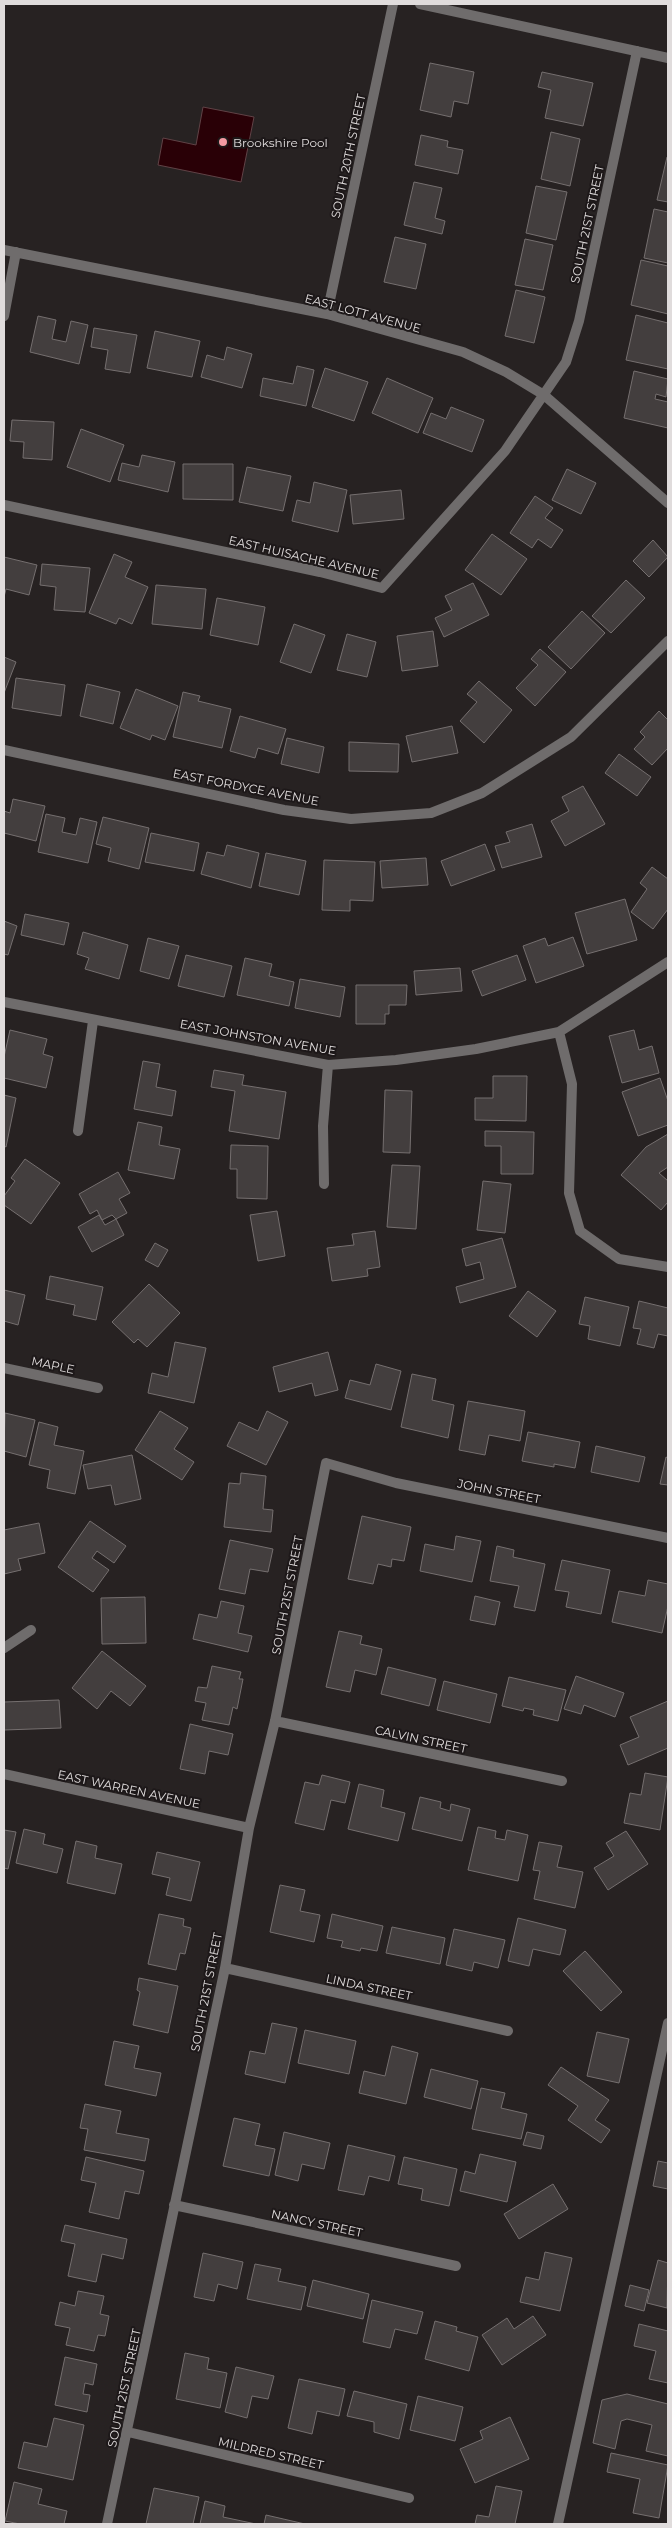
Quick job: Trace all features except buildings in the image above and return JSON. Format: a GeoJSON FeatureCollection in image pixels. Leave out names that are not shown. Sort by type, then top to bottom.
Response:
{"type":"FeatureCollection","features":[{"type":"Feature","properties":{"kind":"street","name":"SOUTH 20TH STREET"},"geometry":{"type":"LineString","coordinates":[[326,314],[393,4]]}},
{"type":"Feature","properties":{"kind":"street"},"geometry":{"type":"LineString","coordinates":[[420,4],[668,58]]}},
{"type":"Feature","properties":{"kind":"street","name":"SOUTH 21ST STREET"},"geometry":{"type":"LineString","coordinates":[[544,395],[566,362],[579,321],[637,51]]}},
{"type":"Feature","properties":{"kind":"street","name":"EAST LOTT AVENUE"},"geometry":{"type":"LineString","coordinates":[[4,250],[326,314],[463,352],[506,372],[544,395],[668,504]]}},
{"type":"Feature","properties":{"kind":"street"},"geometry":{"type":"LineString","coordinates":[[4,316],[16,252]]}},
{"type":"Feature","properties":{"kind":"street","name":"EAST HUISACHE AVENUE"},"geometry":{"type":"LineString","coordinates":[[4,505],[320,572],[382,588],[505,451],[544,395]]}},
{"type":"Feature","properties":{"kind":"street","name":"EAST FORDYCE AVENUE"},"geometry":{"type":"LineString","coordinates":[[4,750],[284,810],[351,818],[431,813],[482,793],[572,737],[668,641]]}},
{"type":"Feature","properties":{"kind":"street","name":"EAST JOHNSTON AVENUE"},"geometry":{"type":"LineString","coordinates":[[4,1002],[93,1021],[328,1065],[396,1060],[476,1049],[559,1032],[668,962]]}},
{"type":"Feature","properties":{"kind":"street"},"geometry":{"type":"LineString","coordinates":[[78,1131],[93,1021]]}},
{"type":"Feature","properties":{"kind":"street"},"geometry":{"type":"LineString","coordinates":[[559,1032],[572,1084],[569,1193],[580,1231],[619,1259],[668,1266]]}},
{"type":"Feature","properties":{"kind":"street"},"geometry":{"type":"LineString","coordinates":[[324,1184],[323,1126],[328,1065]]}},
{"type":"Feature","properties":{"kind":"street","name":"MAPLE"},"geometry":{"type":"LineString","coordinates":[[4,1368],[98,1388]]}},
{"type":"Feature","properties":{"kind":"street","name":"SOUTH 21ST STREET"},"geometry":{"type":"LineString","coordinates":[[107,2524],[128,2432],[224,1968],[249,1828],[275,1721],[326,1463]]}},
{"type":"Feature","properties":{"kind":"street","name":"JOHN STREET"},"geometry":{"type":"LineString","coordinates":[[326,1463],[396,1483],[668,1538]]}},
{"type":"Feature","properties":{"kind":"street"},"geometry":{"type":"LineString","coordinates":[[4,1648],[31,1630]]}},
{"type":"Feature","properties":{"kind":"street","name":"CALVIN STREET"},"geometry":{"type":"LineString","coordinates":[[275,1721],[562,1781]]}},
{"type":"Feature","properties":{"kind":"street","name":"EAST WARREN AVENUE"},"geometry":{"type":"LineString","coordinates":[[4,1774],[249,1828]]}},
{"type":"Feature","properties":{"kind":"street","name":"LINDA STREET"},"geometry":{"type":"LineString","coordinates":[[224,1968],[508,2030]]}},
{"type":"Feature","properties":{"kind":"street"},"geometry":{"type":"LineString","coordinates":[[558,2524],[668,2024]]}},
{"type":"Feature","properties":{"kind":"street","name":"NANCY STREET"},"geometry":{"type":"LineString","coordinates":[[174,2205],[456,2266]]}},
{"type":"Feature","properties":{"kind":"street","name":"MILDRED STREET"},"geometry":{"type":"LineString","coordinates":[[128,2432],[409,2498]]}},
{"type":"Feature","properties":{"kind":"shaded area","name":"Brookshire Pool"},"geometry":{"type":"Polygon","coordinates":[[[203,107],[254,117],[241,182],[158,165],[163,138],[196,145],[203,107]]]}},
{"type":"Feature","properties":{"kind":"place","name":"Brookshire Pool"},"geometry":{"type":"Point","coordinates":[223,142]}}]}
